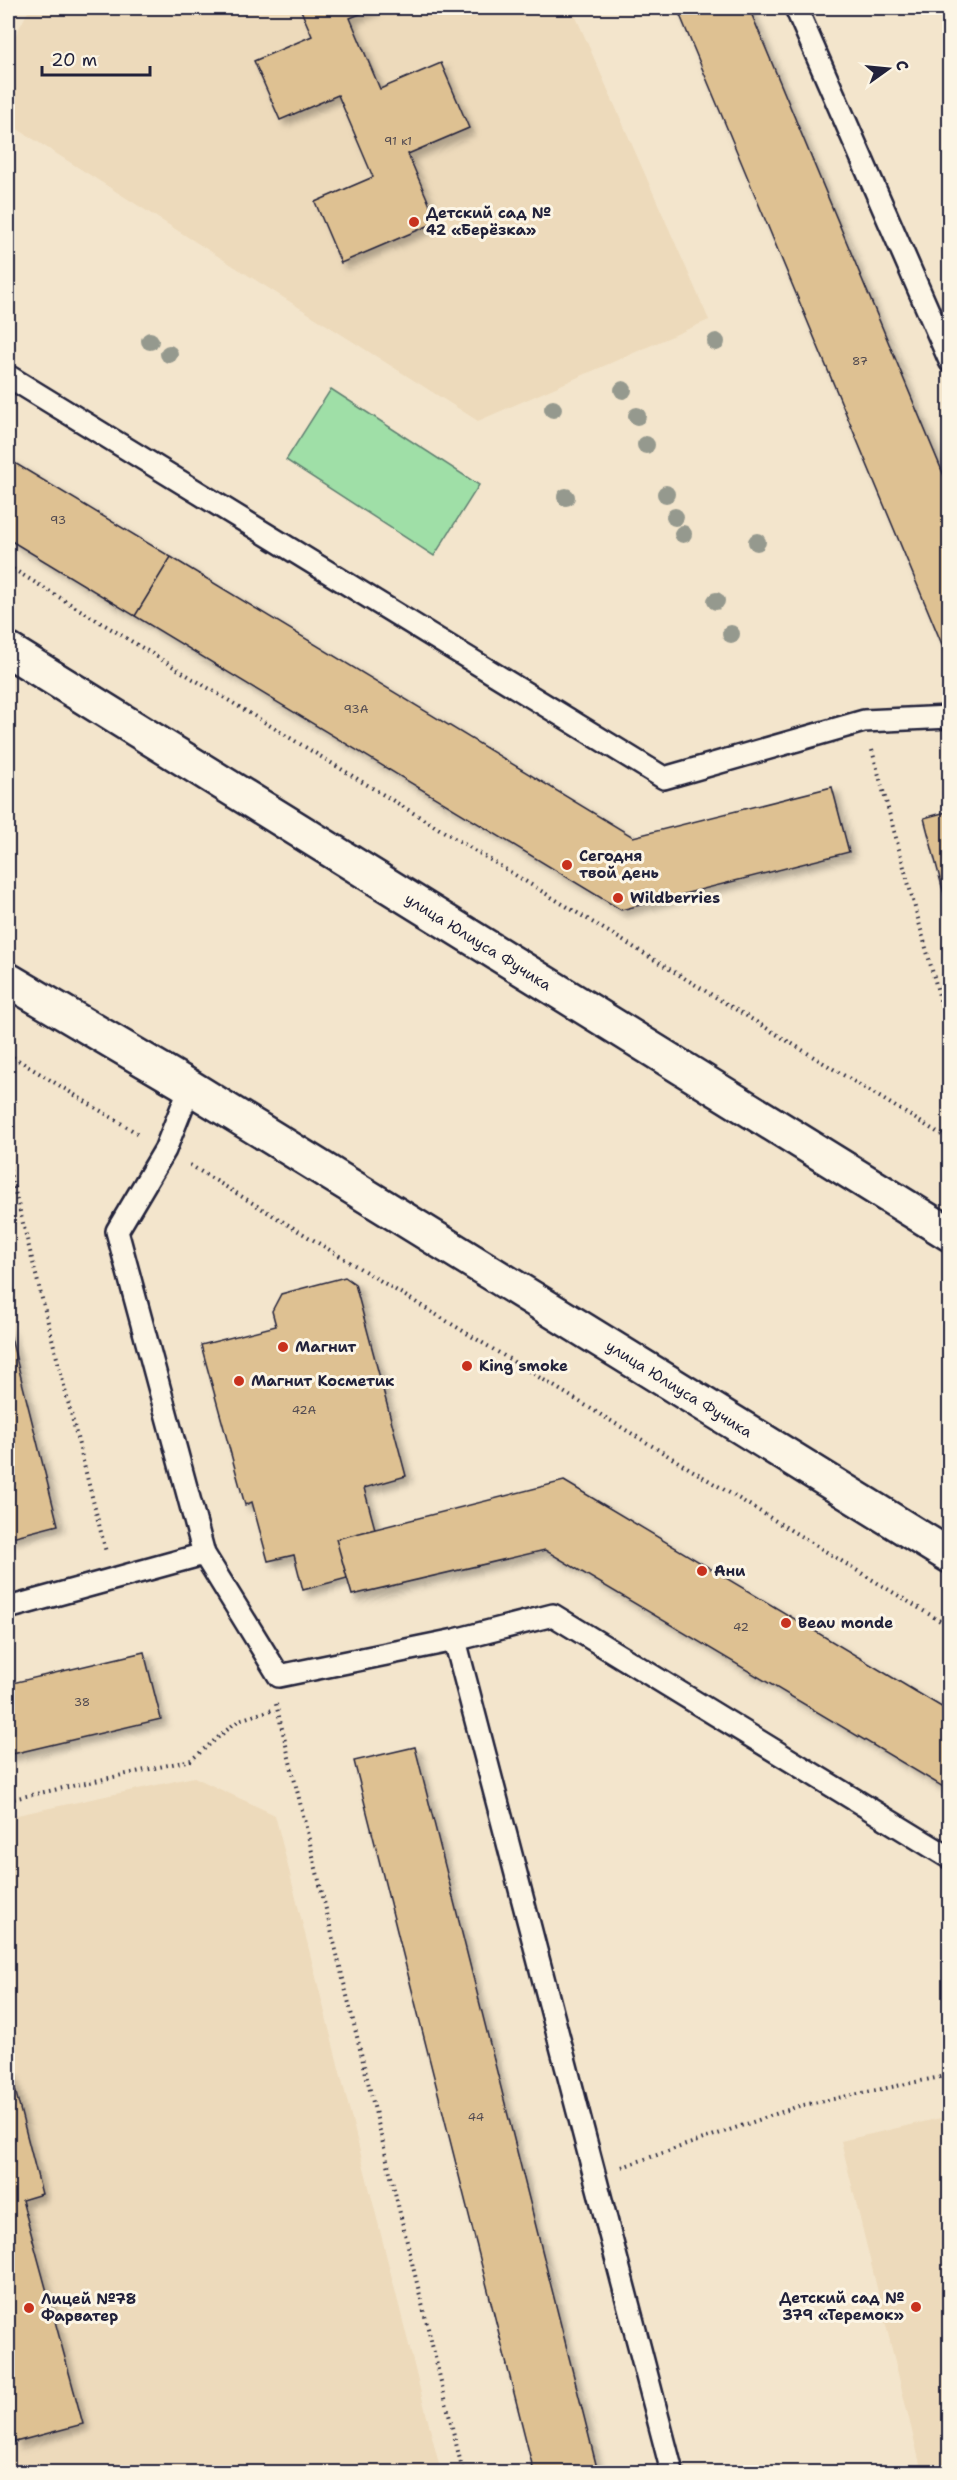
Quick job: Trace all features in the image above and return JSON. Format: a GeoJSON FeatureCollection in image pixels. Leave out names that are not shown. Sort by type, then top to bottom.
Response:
{"type":"FeatureCollection","features":[{"type":"Feature","properties":{"kind":"main road","name":"улица Юлиуса Фучика"},"geometry":{"type":"LineString","coordinates":[[8,650],[949,1232]]}},
{"type":"Feature","properties":{"kind":"main road","name":"улица Юлиуса Фучика"},"geometry":{"type":"LineString","coordinates":[[8,980],[190,1087],[950,1556]]}},
{"type":"Feature","properties":{"kind":"lane"},"geometry":{"type":"LineString","coordinates":[[796,8],[950,361]]}},
{"type":"Feature","properties":{"kind":"lane"},"geometry":{"type":"LineString","coordinates":[[8,376],[664,778],[864,721],[950,717]]}},
{"type":"Feature","properties":{"kind":"lane"},"geometry":{"type":"LineString","coordinates":[[190,1087],[165,1150],[117,1231],[204,1554],[279,1676],[455,1640],[553,1616],[950,1858]]}},
{"type":"Feature","properties":{"kind":"lane"},"geometry":{"type":"LineString","coordinates":[[8,1608],[204,1554]]}},
{"type":"Feature","properties":{"kind":"lane"},"geometry":{"type":"LineString","coordinates":[[455,1640],[672,2472]]}},
{"type":"Feature","properties":{"kind":"path"},"geometry":{"type":"LineString","coordinates":[[8,566],[950,1140]]}},
{"type":"Feature","properties":{"kind":"path"},"geometry":{"type":"LineString","coordinates":[[864,721],[950,1036]]}},
{"type":"Feature","properties":{"kind":"path"},"geometry":{"type":"LineString","coordinates":[[8,1054],[950,1628]]}},
{"type":"Feature","properties":{"kind":"path"},"geometry":{"type":"LineString","coordinates":[[8,1164],[112,1579]]}},
{"type":"Feature","properties":{"kind":"path"},"geometry":{"type":"LineString","coordinates":[[279,1676],[275,1708],[463,2472]]}},
{"type":"Feature","properties":{"kind":"path"},"geometry":{"type":"LineString","coordinates":[[8,1800],[191,1760],[239,1720],[275,1708]]}},
{"type":"Feature","properties":{"kind":"path"},"geometry":{"type":"LineString","coordinates":[[596,2176],[800,2106],[950,2075]]}},
{"type":"Feature","properties":{"kind":"shaded area","name":"Детский сад № 42 «Берёзка»"},"geometry":{"type":"Polygon","coordinates":[[[30,8],[572,8],[709,320],[478,421],[8,123],[8,49],[30,8]]]}},
{"type":"Feature","properties":{"kind":"shaded area"},"geometry":{"type":"Polygon","coordinates":[[[194,1777],[275,1815],[441,2472],[8,2472],[8,1817],[194,1777]]]}},
{"type":"Feature","properties":{"kind":"shaded area","name":"Детский сад № 379 «Теремок»"},"geometry":{"type":"Polygon","coordinates":[[[949,2116],[949,2472],[922,2472],[841,2141],[949,2116]]]}},
{"type":"Feature","properties":{"kind":"green space"},"geometry":{"type":"Polygon","coordinates":[[[331,389],[479,485],[434,556],[286,460],[331,389]]]}},
{"type":"Feature","properties":{"kind":"building"},"geometry":{"type":"Polygon","coordinates":[[[300,8],[375,8],[350,18],[380,89],[441,63],[469,128],[408,154],[437,222],[341,263],[315,202],[373,177],[338,95],[280,120],[254,61],[312,36],[300,8]]]}},
{"type":"Feature","properties":{"kind":"building"},"geometry":{"type":"Polygon","coordinates":[[[677,8],[749,8],[950,490],[950,647],[944,649],[677,8]]]}},
{"type":"Feature","properties":{"kind":"building"},"geometry":{"type":"Polygon","coordinates":[[[8,459],[171,557],[135,616],[8,539],[8,459]]]}},
{"type":"Feature","properties":{"kind":"building"},"geometry":{"type":"Polygon","coordinates":[[[171,557],[633,837],[832,787],[849,852],[621,910],[135,616],[171,557]]]}},
{"type":"Feature","properties":{"kind":"building"},"geometry":{"type":"Polygon","coordinates":[[[950,811],[950,897],[945,898],[924,818],[950,811]]]}},
{"type":"Feature","properties":{"kind":"building"},"geometry":{"type":"Polygon","coordinates":[[[345,1277],[355,1284],[406,1476],[364,1488],[375,1529],[336,1539],[347,1578],[303,1590],[294,1555],[268,1561],[252,1502],[245,1505],[201,1345],[276,1326],[272,1311],[281,1294],[345,1277]]]}},
{"type":"Feature","properties":{"kind":"building"},"geometry":{"type":"Polygon","coordinates":[[[8,1326],[58,1525],[8,1538],[8,1326]]]}},
{"type":"Feature","properties":{"kind":"building"},"geometry":{"type":"Polygon","coordinates":[[[564,1481],[950,1712],[950,1791],[545,1550],[352,1595],[336,1539],[564,1481]]]}},
{"type":"Feature","properties":{"kind":"building"},"geometry":{"type":"Polygon","coordinates":[[[144,1652],[161,1719],[8,1755],[8,1684],[144,1652]]]}},
{"type":"Feature","properties":{"kind":"building"},"geometry":{"type":"Polygon","coordinates":[[[415,1747],[598,2472],[534,2472],[354,1761],[415,1747]]]}},
{"type":"Feature","properties":{"kind":"building","name":"Лицей №78 Фарватер"},"geometry":{"type":"Polygon","coordinates":[[[10,2070],[42,2194],[22,2200],[83,2424],[15,2442],[8,2415],[8,2071],[10,2070]]]}},
{"type":"Feature","properties":{"kind":"place","name":"Детский сад № 42 «Берёзка»"},"geometry":{"type":"Point","coordinates":[414,222]}},
{"type":"Feature","properties":{"kind":"place","name":"Сегодня твой день"},"geometry":{"type":"Point","coordinates":[567,865]}},
{"type":"Feature","properties":{"kind":"place","name":"Wildberries"},"geometry":{"type":"Point","coordinates":[618,898]}},
{"type":"Feature","properties":{"kind":"place","name":"Магнит"},"geometry":{"type":"Point","coordinates":[283,1347]}},
{"type":"Feature","properties":{"kind":"place","name":"King smoke"},"geometry":{"type":"Point","coordinates":[467,1366]}},
{"type":"Feature","properties":{"kind":"place","name":"Магнит Косметик"},"geometry":{"type":"Point","coordinates":[239,1381]}},
{"type":"Feature","properties":{"kind":"place","name":"Ани"},"geometry":{"type":"Point","coordinates":[702,1571]}},
{"type":"Feature","properties":{"kind":"place","name":"Beau monde"},"geometry":{"type":"Point","coordinates":[786,1623]}},
{"type":"Feature","properties":{"kind":"place","name":"Детский сад № 379 «Теремок»"},"geometry":{"type":"Point","coordinates":[916,2307]}},
{"type":"Feature","properties":{"kind":"place","name":"Лицей №78 Фарватер"},"geometry":{"type":"Point","coordinates":[29,2308]}}]}
